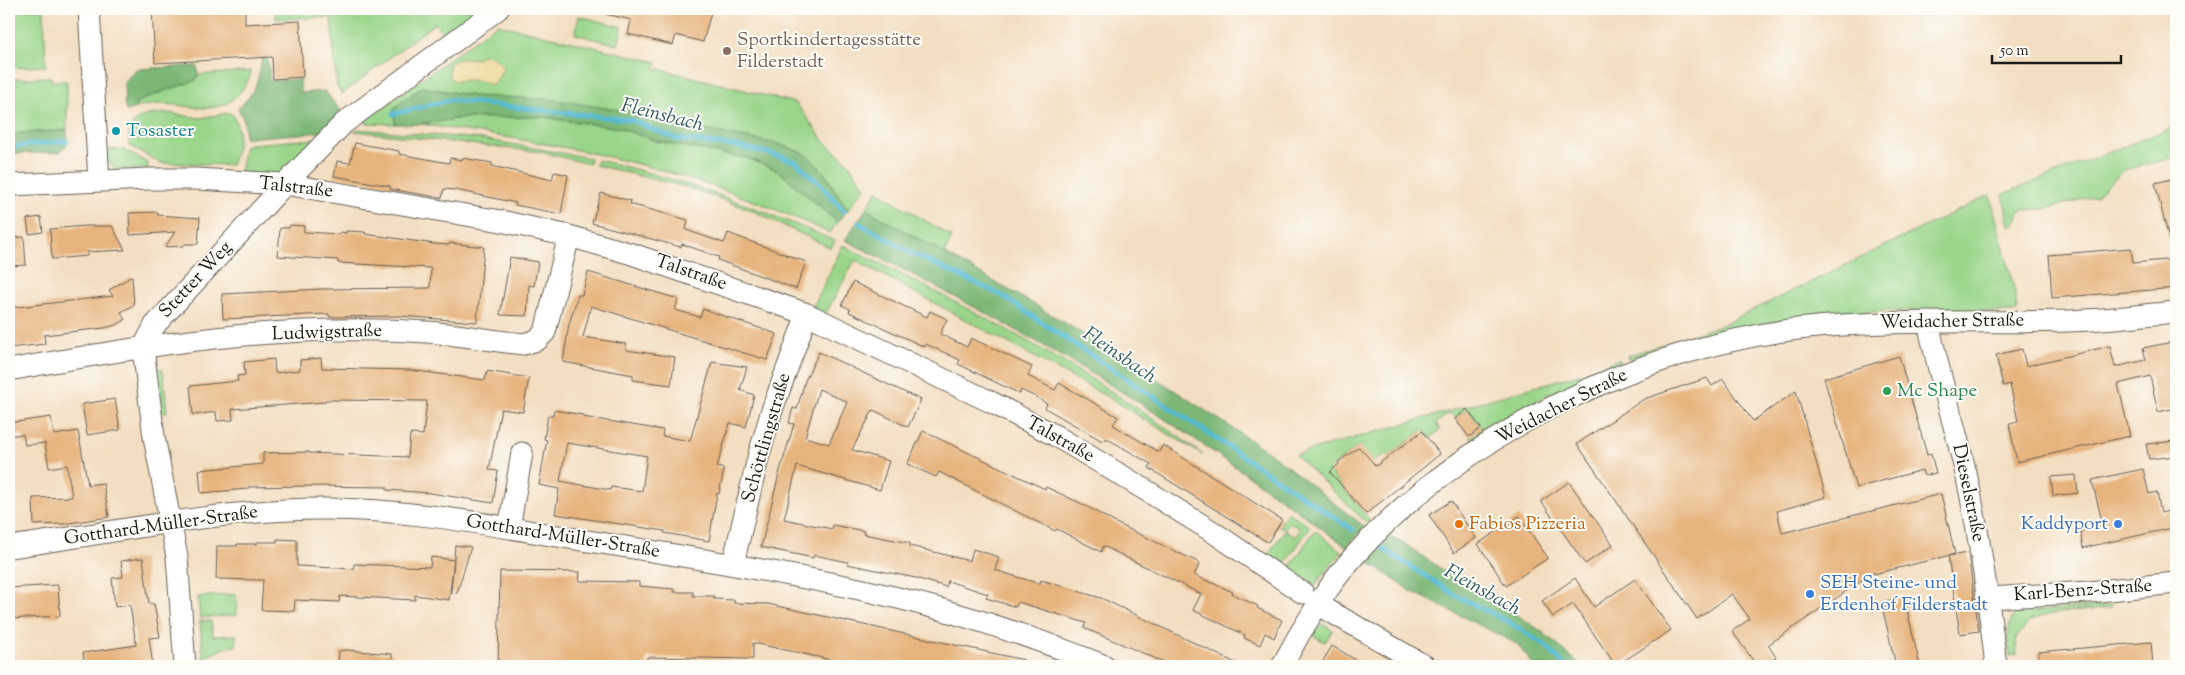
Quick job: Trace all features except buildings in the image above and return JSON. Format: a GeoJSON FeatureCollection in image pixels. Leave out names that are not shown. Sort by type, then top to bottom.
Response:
{"type":"FeatureCollection","features":[{"type":"Feature","properties":{"kind":"street"},"geometry":{"type":"LineString","coordinates":[[89,9],[100,181]]}},
{"type":"Feature","properties":{"kind":"street","name":"Stetter Weg"},"geometry":{"type":"LineString","coordinates":[[143,348],[155,325],[284,184],[344,123],[498,9]]}},
{"type":"Feature","properties":{"kind":"street","name":"Talstraße"},"geometry":{"type":"LineString","coordinates":[[9,186],[100,181],[196,179],[284,184],[435,208],[569,236],[632,254],[807,314],[918,366],[1056,436],[1210,530],[1311,599],[1425,666]]}},
{"type":"Feature","properties":{"kind":"street","name":"Ludwigstraße"},"geometry":{"type":"LineString","coordinates":[[9,370],[143,348],[214,339],[339,331],[425,332],[524,344],[537,340],[545,332],[569,236]]}},
{"type":"Feature","properties":{"kind":"street","name":"Weidacher Straße"},"geometry":{"type":"LineString","coordinates":[[1282,666],[1311,599],[1375,534],[1416,497],[1494,441],[1583,392],[1663,360],[1742,338],[1798,329],[1928,322],[2069,321],[2176,312]]}},
{"type":"Feature","properties":{"kind":"street","name":"Schöttlingstraße"},"geometry":{"type":"LineString","coordinates":[[733,564],[758,458],[775,402],[807,314]]}},
{"type":"Feature","properties":{"kind":"street","name":"Dieselstraße"},"geometry":{"type":"LineString","coordinates":[[1928,322],[1936,362],[1966,476],[1989,598],[1996,666]]}},
{"type":"Feature","properties":{"kind":"street"},"geometry":{"type":"LineString","coordinates":[[143,348],[154,437],[172,522],[181,595],[185,666]]}},
{"type":"Feature","properties":{"kind":"street"},"geometry":{"type":"LineString","coordinates":[[509,528],[522,453]]}},
{"type":"Feature","properties":{"kind":"street","name":"Gotthard-Müller-Straße"},"geometry":{"type":"LineString","coordinates":[[9,547],[215,516],[321,509],[377,511],[430,516],[733,564],[862,589],[1006,629],[1105,666]]}},
{"type":"Feature","properties":{"kind":"street","name":"Karl-Benz-Straße"},"geometry":{"type":"LineString","coordinates":[[1989,598],[2089,592],[2176,583]]}},
{"type":"Feature","properties":{"kind":"green space"},"geometry":{"type":"Polygon","coordinates":[[[9,9],[44,9],[46,66],[9,68],[9,9]]]}},
{"type":"Feature","properties":{"kind":"green space"},"geometry":{"type":"Polygon","coordinates":[[[275,9],[481,9],[445,36],[435,23],[342,94],[337,87],[331,17],[276,19],[275,9]]]}},
{"type":"Feature","properties":{"kind":"green space"},"geometry":{"type":"Polygon","coordinates":[[[579,16],[622,27],[618,45],[575,34],[579,16]]]}},
{"type":"Feature","properties":{"kind":"green space"},"geometry":{"type":"Polygon","coordinates":[[[497,24],[657,62],[655,68],[796,103],[824,141],[848,163],[865,187],[848,210],[822,170],[806,154],[778,144],[672,124],[638,113],[474,96],[422,87],[394,108],[395,124],[366,123],[366,120],[497,24]]]}},
{"type":"Feature","properties":{"kind":"green space"},"geometry":{"type":"Polygon","coordinates":[[[262,58],[268,59],[270,81],[300,79],[301,93],[325,91],[343,114],[324,132],[245,138],[244,120],[238,108],[244,103],[255,86],[262,58]]]}},
{"type":"Feature","properties":{"kind":"green space"},"geometry":{"type":"Polygon","coordinates":[[[197,66],[198,75],[196,80],[143,99],[136,103],[135,108],[126,111],[124,83],[136,69],[197,66]]]}},
{"type":"Feature","properties":{"kind":"green space"},"geometry":{"type":"Polygon","coordinates":[[[251,71],[249,79],[241,91],[232,100],[223,105],[204,108],[158,104],[135,108],[136,103],[196,80],[198,75],[251,71]]]}},
{"type":"Feature","properties":{"kind":"green space"},"geometry":{"type":"Polygon","coordinates":[[[51,77],[52,81],[67,81],[67,130],[9,134],[9,79],[51,77]]]}},
{"type":"Feature","properties":{"kind":"green space"},"geometry":{"type":"Polygon","coordinates":[[[422,87],[474,96],[549,99],[638,113],[672,124],[778,144],[806,154],[822,170],[848,210],[837,222],[779,171],[750,159],[656,141],[620,128],[542,117],[462,118],[421,124],[395,124],[394,108],[422,87]]]}},
{"type":"Feature","properties":{"kind":"green space"},"geometry":{"type":"Polygon","coordinates":[[[167,113],[200,118],[229,113],[233,115],[236,121],[238,140],[231,165],[160,163],[129,145],[131,128],[138,119],[144,116],[167,113]]]}},
{"type":"Feature","properties":{"kind":"green space"},"geometry":{"type":"Polygon","coordinates":[[[542,117],[620,128],[656,141],[750,159],[779,171],[837,222],[830,233],[734,194],[659,170],[555,146],[421,124],[462,118],[542,117]]]}},
{"type":"Feature","properties":{"kind":"green space"},"geometry":{"type":"Polygon","coordinates":[[[2176,126],[2176,157],[2124,170],[2096,196],[2045,209],[2021,210],[2013,226],[2009,226],[2003,194],[2176,126]]]}},
{"type":"Feature","properties":{"kind":"green space"},"geometry":{"type":"Polygon","coordinates":[[[358,129],[482,139],[590,158],[589,164],[541,152],[354,131],[358,129]]]}},
{"type":"Feature","properties":{"kind":"green space"},"geometry":{"type":"Polygon","coordinates":[[[67,130],[67,144],[60,152],[9,154],[9,134],[67,130]]]}},
{"type":"Feature","properties":{"kind":"green space"},"geometry":{"type":"Polygon","coordinates":[[[315,139],[286,172],[272,177],[240,173],[245,146],[315,139]]]}},
{"type":"Feature","properties":{"kind":"green space"},"geometry":{"type":"Polygon","coordinates":[[[122,149],[148,163],[148,169],[115,169],[106,158],[105,150],[122,149]]]}},
{"type":"Feature","properties":{"kind":"green space"},"geometry":{"type":"Polygon","coordinates":[[[597,160],[628,167],[718,195],[835,241],[831,248],[751,210],[682,186],[595,165],[597,160]]]}},
{"type":"Feature","properties":{"kind":"green space"},"geometry":{"type":"Polygon","coordinates":[[[877,191],[952,237],[944,254],[866,209],[877,191]]]}},
{"type":"Feature","properties":{"kind":"green space"},"geometry":{"type":"Polygon","coordinates":[[[1990,195],[2015,292],[2017,312],[1888,311],[1801,316],[1725,331],[1628,359],[1627,356],[1722,325],[1990,195]]]}},
{"type":"Feature","properties":{"kind":"green space"},"geometry":{"type":"Polygon","coordinates":[[[866,209],[1037,306],[1160,381],[1269,452],[1365,527],[1347,547],[1227,461],[1104,381],[976,308],[845,240],[866,209]]]}},
{"type":"Feature","properties":{"kind":"green space"},"geometry":{"type":"Polygon","coordinates":[[[843,245],[936,292],[1073,368],[1118,395],[1203,455],[1108,397],[855,260],[825,315],[812,309],[843,245]]]}},
{"type":"Feature","properties":{"kind":"green space"},"geometry":{"type":"Polygon","coordinates":[[[1619,359],[1621,362],[1525,407],[1472,440],[1470,438],[1482,428],[1467,409],[1455,418],[1450,413],[1436,423],[1440,430],[1430,438],[1423,430],[1387,457],[1385,454],[1374,462],[1359,445],[1328,470],[1370,520],[1367,523],[1295,455],[1583,373],[1619,359]]]}},
{"type":"Feature","properties":{"kind":"green space"},"geometry":{"type":"Polygon","coordinates":[[[155,368],[163,369],[167,412],[159,413],[155,368]]]}},
{"type":"Feature","properties":{"kind":"green space"},"geometry":{"type":"Polygon","coordinates":[[[1288,512],[1310,527],[1282,568],[1266,557],[1285,530],[1295,537],[1300,529],[1290,522],[1285,529],[1279,526],[1288,512]]]}},
{"type":"Feature","properties":{"kind":"green space"},"geometry":{"type":"Polygon","coordinates":[[[1315,530],[1342,552],[1314,586],[1287,571],[1315,530]]]}},
{"type":"Feature","properties":{"kind":"green space"},"geometry":{"type":"Polygon","coordinates":[[[1390,537],[1406,545],[1456,579],[1494,600],[1541,631],[1582,666],[1534,666],[1517,644],[1409,590],[1367,561],[1390,537]]]}},
{"type":"Feature","properties":{"kind":"green space"},"geometry":{"type":"Polygon","coordinates":[[[236,594],[237,615],[200,618],[198,597],[236,594]]]}},
{"type":"Feature","properties":{"kind":"green space"},"geometry":{"type":"Polygon","coordinates":[[[2110,605],[2111,608],[2050,614],[2030,621],[2016,638],[2017,655],[2010,656],[2009,627],[2010,622],[2017,613],[2110,605]]]}},
{"type":"Feature","properties":{"kind":"green space"},"geometry":{"type":"Polygon","coordinates":[[[200,621],[211,621],[213,636],[236,635],[236,646],[226,647],[203,658],[200,621]]]}},
{"type":"Feature","properties":{"kind":"green space"},"geometry":{"type":"Polygon","coordinates":[[[1323,624],[1333,630],[1325,642],[1312,635],[1323,624]]]}},
{"type":"Feature","properties":{"kind":"sand"},"geometry":{"type":"Polygon","coordinates":[[[482,55],[495,58],[503,68],[496,82],[492,85],[475,80],[454,81],[449,77],[449,65],[453,62],[470,58],[478,59],[482,55]]]}},
{"type":"Feature","properties":{"kind":"waterway","name":"Fleinsbach"},"geometry":{"type":"LineString","coordinates":[[393,114],[449,100],[631,120],[676,139],[735,146],[795,161],[820,184],[844,211]]}},
{"type":"Feature","properties":{"kind":"waterway","name":"Fleinsbach"},"geometry":{"type":"LineString","coordinates":[[9,147],[67,141]]}},
{"type":"Feature","properties":{"kind":"waterway","name":"Fleinsbach"},"geometry":{"type":"LineString","coordinates":[[859,223],[913,254],[1001,295],[1353,530]]}},
{"type":"Feature","properties":{"kind":"waterway","name":"Fleinsbach"},"geometry":{"type":"LineString","coordinates":[[1380,547],[1457,596],[1507,621],[1545,645],[1565,666]]}},
{"type":"Feature","properties":{"kind":"place","name":"Sportkindertagesstätte Filderstadt"},"geometry":{"type":"Point","coordinates":[727,51]}},
{"type":"Feature","properties":{"kind":"place","name":"Tosaster"},"geometry":{"type":"Point","coordinates":[116,131]}},
{"type":"Feature","properties":{"kind":"place","name":"Mc Shape"},"geometry":{"type":"Point","coordinates":[1887,391]}},
{"type":"Feature","properties":{"kind":"place","name":"Fabios Pizzeria"},"geometry":{"type":"Point","coordinates":[1459,524]}},
{"type":"Feature","properties":{"kind":"place","name":"Kaddyport"},"geometry":{"type":"Point","coordinates":[2118,524]}},
{"type":"Feature","properties":{"kind":"place","name":"SEH Steine- und Erdenhof Filderstadt"},"geometry":{"type":"Point","coordinates":[1810,594]}}]}
